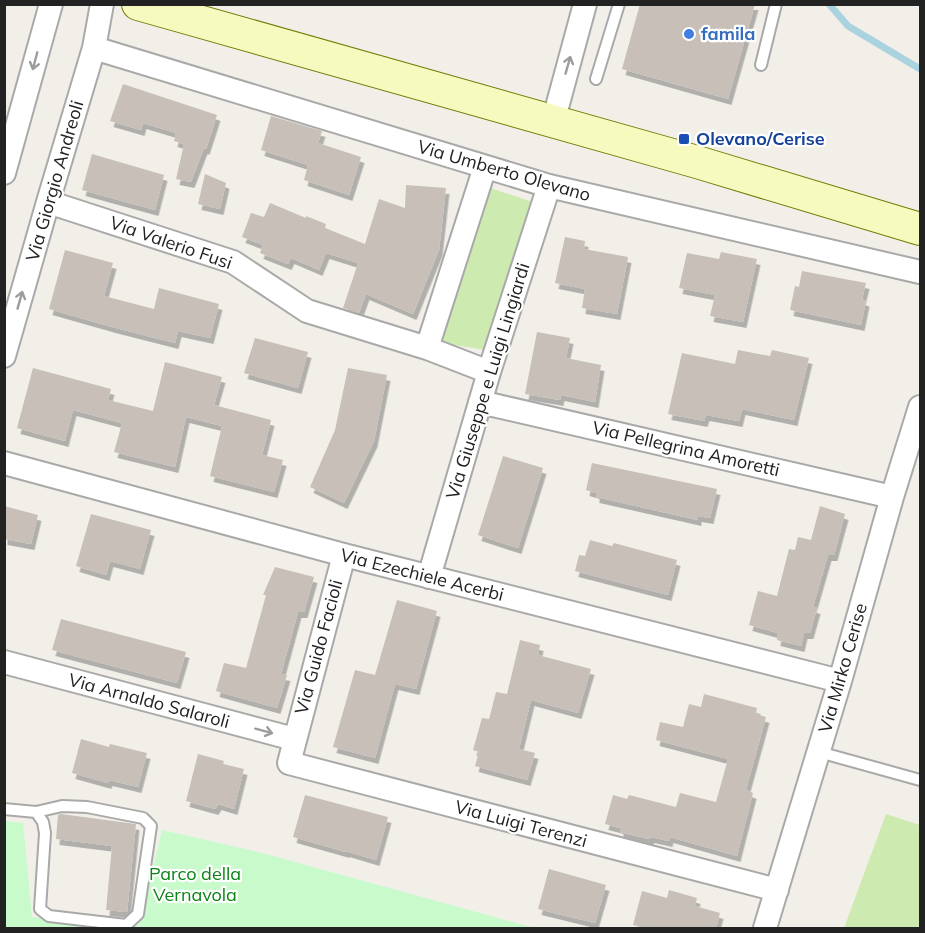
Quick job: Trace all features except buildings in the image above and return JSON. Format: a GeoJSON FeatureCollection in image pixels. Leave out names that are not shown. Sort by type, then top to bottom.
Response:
{"type":"FeatureCollection","features":[{"type":"Feature","properties":{"kind":"street"},"geometry":{"type":"LineString","coordinates":[[4,173],[51,4]]}},
{"type":"Feature","properties":{"kind":"street","name":"Via Giorgio Andreoli"},"geometry":{"type":"LineString","coordinates":[[4,356],[94,48],[102,4]]}},
{"type":"Feature","properties":{"kind":"street"},"geometry":{"type":"LineString","coordinates":[[138,4],[697,162],[921,229]]}},
{"type":"Feature","properties":{"kind":"street"},"geometry":{"type":"LineString","coordinates":[[553,122],[585,4]]}},
{"type":"Feature","properties":{"kind":"street","name":"Via Umberto Olevano"},"geometry":{"type":"LineString","coordinates":[[94,48],[549,186],[921,272]]}},
{"type":"Feature","properties":{"kind":"street"},"geometry":{"type":"LineString","coordinates":[[427,348],[485,167]]}},
{"type":"Feature","properties":{"kind":"street","name":"Via Giuseppe e Luigi Lingiardi"},"geometry":{"type":"LineString","coordinates":[[429,577],[489,372],[549,186]]}},
{"type":"Feature","properties":{"kind":"street","name":"Via Valerio Fusi"},"geometry":{"type":"LineString","coordinates":[[48,202],[233,262],[307,311],[427,348],[489,372]]}},
{"type":"Feature","properties":{"kind":"street","name":"Via Pellegrina Amoretti"},"geometry":{"type":"LineString","coordinates":[[480,402],[892,497]]}},
{"type":"Feature","properties":{"kind":"street","name":"Via Mirko Cerise"},"geometry":{"type":"LineString","coordinates":[[765,928],[840,681],[892,497],[917,436],[921,407]]}},
{"type":"Feature","properties":{"kind":"street","name":"Via Ezechiele Acerbi"},"geometry":{"type":"LineString","coordinates":[[4,463],[344,555],[840,681]]}},
{"type":"Feature","properties":{"kind":"street","name":"Via Guido Facioli"},"geometry":{"type":"LineString","coordinates":[[294,739],[344,555]]}},
{"type":"Feature","properties":{"kind":"street","name":"Via Arnaldo Salaroli"},"geometry":{"type":"LineString","coordinates":[[4,662],[294,739]]}},
{"type":"Feature","properties":{"kind":"street","name":"Via Luigi Terenzi"},"geometry":{"type":"LineString","coordinates":[[294,739],[289,763],[777,890]]}},
{"type":"Feature","properties":{"kind":"lane"},"geometry":{"type":"LineString","coordinates":[[596,79],[619,4]]}},
{"type":"Feature","properties":{"kind":"lane"},"geometry":{"type":"LineString","coordinates":[[761,65],[776,4]]}},
{"type":"Feature","properties":{"kind":"lane"},"geometry":{"type":"LineString","coordinates":[[819,752],[921,780]]}},
{"type":"Feature","properties":{"kind":"lane"},"geometry":{"type":"LineString","coordinates":[[4,809],[36,812],[62,806],[87,807],[143,818],[151,826],[138,914],[126,925],[49,916],[40,909],[45,832],[43,822],[36,812]]}},
{"type":"Feature","properties":{"kind":"green space"},"geometry":{"type":"Polygon","coordinates":[[[487,187],[536,203],[491,351],[437,342],[487,187]]]}},
{"type":"Feature","properties":{"kind":"green space"},"geometry":{"type":"Polygon","coordinates":[[[886,814],[920,825],[920,928],[844,928],[886,814]]]}},
{"type":"Feature","properties":{"kind":"green space","name":"Parco della Vernavola"},"geometry":{"type":"Polygon","coordinates":[[[5,821],[23,823],[32,917],[112,928],[5,928],[5,821]]]}},
{"type":"Feature","properties":{"kind":"green space","name":"Parco della Vernavola"},"geometry":{"type":"Polygon","coordinates":[[[162,830],[262,853],[535,928],[123,928],[139,925],[162,830]]]}},
{"type":"Feature","properties":{"kind":"waterway"},"geometry":{"type":"LineString","coordinates":[[829,4],[848,26],[920,69]]}},
{"type":"Feature","properties":{"kind":"place","name":"famila"},"geometry":{"type":"Point","coordinates":[689,34]}},
{"type":"Feature","properties":{"kind":"place","name":"Olevano/Cerise"},"geometry":{"type":"Point","coordinates":[684,139]}}]}
